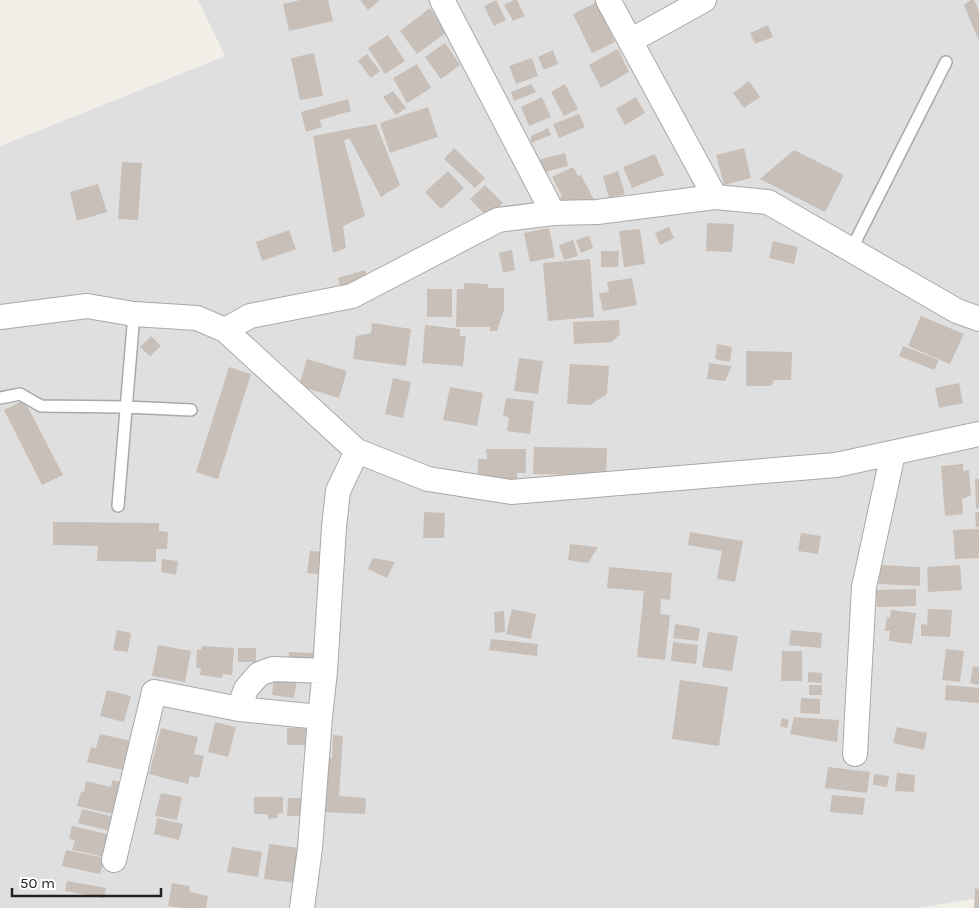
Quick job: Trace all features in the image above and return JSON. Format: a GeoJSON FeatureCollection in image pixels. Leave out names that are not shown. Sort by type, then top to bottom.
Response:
{"type":"FeatureCollection","features":[{"type":"Feature","properties":{"kind":"street"},"geometry":{"type":"LineString","coordinates":[[442,0],[553,213]]}},
{"type":"Feature","properties":{"kind":"street"},"geometry":{"type":"LineString","coordinates":[[608,0],[715,196]]}},
{"type":"Feature","properties":{"kind":"street"},"geometry":{"type":"LineString","coordinates":[[630,41],[704,0]]}},
{"type":"Feature","properties":{"kind":"street"},"geometry":{"type":"LineString","coordinates":[[225,330],[250,316],[352,296],[498,220],[553,213],[597,212],[715,196],[768,202],[956,311],[979,319]]}},
{"type":"Feature","properties":{"kind":"street"},"geometry":{"type":"LineString","coordinates":[[0,317],[87,306],[134,314],[197,318],[225,330],[357,451],[428,479],[511,492],[836,465],[979,434]]}},
{"type":"Feature","properties":{"kind":"street"},"geometry":{"type":"LineString","coordinates":[[302,908],[310,848],[338,490],[357,451]]}},
{"type":"Feature","properties":{"kind":"street"},"geometry":{"type":"LineString","coordinates":[[855,754],[864,587],[893,453]]}},
{"type":"Feature","properties":{"kind":"street"},"geometry":{"type":"LineString","coordinates":[[239,709],[246,689],[259,674],[273,669],[325,671]]}},
{"type":"Feature","properties":{"kind":"street"},"geometry":{"type":"LineString","coordinates":[[114,860],[154,692],[239,709],[320,717]]}},
{"type":"Feature","properties":{"kind":"lane"},"geometry":{"type":"LineString","coordinates":[[851,250],[946,62]]}},
{"type":"Feature","properties":{"kind":"lane"},"geometry":{"type":"LineString","coordinates":[[118,506],[134,314]]}},
{"type":"Feature","properties":{"kind":"lane"},"geometry":{"type":"LineString","coordinates":[[0,398],[20,394],[41,406],[126,406],[191,410]]}},
{"type":"Feature","properties":{"kind":"shaded area"},"geometry":{"type":"Polygon","coordinates":[[[198,0],[979,0],[979,898],[918,908],[0,908],[0,146],[225,56],[198,0]]]}},
{"type":"Feature","properties":{"kind":"building"},"geometry":{"type":"Polygon","coordinates":[[[300,0],[328,0],[333,21],[289,31],[283,4],[300,0]]]}},
{"type":"Feature","properties":{"kind":"building"},"geometry":{"type":"Polygon","coordinates":[[[360,0],[380,0],[368,10],[360,0]]]}},
{"type":"Feature","properties":{"kind":"building"},"geometry":{"type":"Polygon","coordinates":[[[496,0],[506,20],[494,26],[484,6],[496,0]]]}},
{"type":"Feature","properties":{"kind":"building"},"geometry":{"type":"Polygon","coordinates":[[[517,0],[525,16],[513,21],[504,5],[517,0]]]}},
{"type":"Feature","properties":{"kind":"building"},"geometry":{"type":"Polygon","coordinates":[[[974,0],[979,11],[979,41],[964,5],[974,0]]]}},
{"type":"Feature","properties":{"kind":"building"},"geometry":{"type":"Polygon","coordinates":[[[597,2],[615,42],[592,53],[573,14],[597,2]]]}},
{"type":"Feature","properties":{"kind":"building"},"geometry":{"type":"Polygon","coordinates":[[[430,8],[447,32],[417,54],[400,31],[430,8]]]}},
{"type":"Feature","properties":{"kind":"building"},"geometry":{"type":"Polygon","coordinates":[[[768,25],[773,37],[755,44],[750,33],[768,25]]]}},
{"type":"Feature","properties":{"kind":"building"},"geometry":{"type":"Polygon","coordinates":[[[388,35],[405,61],[385,74],[368,48],[388,35]]]}},
{"type":"Feature","properties":{"kind":"building"},"geometry":{"type":"Polygon","coordinates":[[[445,43],[460,65],[441,79],[425,57],[445,43]]]}},
{"type":"Feature","properties":{"kind":"building"},"geometry":{"type":"Polygon","coordinates":[[[618,49],[629,72],[601,88],[589,65],[618,49]]]}},
{"type":"Feature","properties":{"kind":"building"},"geometry":{"type":"Polygon","coordinates":[[[553,50],[558,64],[544,70],[538,57],[553,50]]]}},
{"type":"Feature","properties":{"kind":"building"},"geometry":{"type":"Polygon","coordinates":[[[314,53],[323,96],[300,100],[291,58],[314,53]]]}},
{"type":"Feature","properties":{"kind":"building"},"geometry":{"type":"Polygon","coordinates":[[[367,54],[380,71],[371,78],[358,61],[367,54]]]}},
{"type":"Feature","properties":{"kind":"building"},"geometry":{"type":"Polygon","coordinates":[[[532,58],[538,76],[516,84],[509,66],[532,58]]]}},
{"type":"Feature","properties":{"kind":"building"},"geometry":{"type":"Polygon","coordinates":[[[417,64],[431,88],[407,103],[393,78],[417,64]]]}},
{"type":"Feature","properties":{"kind":"building"},"geometry":{"type":"Polygon","coordinates":[[[749,81],[760,97],[744,108],[733,93],[749,81]]]}},
{"type":"Feature","properties":{"kind":"building"},"geometry":{"type":"Polygon","coordinates":[[[531,84],[536,92],[514,101],[511,92],[531,84]]]}},
{"type":"Feature","properties":{"kind":"building"},"geometry":{"type":"Polygon","coordinates":[[[565,84],[578,109],[564,116],[551,92],[565,84]]]}},
{"type":"Feature","properties":{"kind":"building"},"geometry":{"type":"Polygon","coordinates":[[[393,91],[406,108],[396,115],[383,97],[393,91]]]}},
{"type":"Feature","properties":{"kind":"building"},"geometry":{"type":"Polygon","coordinates":[[[542,97],[551,117],[529,126],[521,107],[542,97]]]}},
{"type":"Feature","properties":{"kind":"building"},"geometry":{"type":"Polygon","coordinates":[[[636,97],[645,113],[625,125],[616,109],[636,97]]]}},
{"type":"Feature","properties":{"kind":"building"},"geometry":{"type":"Polygon","coordinates":[[[348,99],[351,111],[320,120],[322,127],[306,132],[301,112],[348,99]]]}},
{"type":"Feature","properties":{"kind":"building"},"geometry":{"type":"Polygon","coordinates":[[[428,107],[438,137],[390,153],[380,123],[428,107]]]}},
{"type":"Feature","properties":{"kind":"building"},"geometry":{"type":"Polygon","coordinates":[[[579,114],[585,127],[559,138],[553,124],[579,114]]]}},
{"type":"Feature","properties":{"kind":"building"},"geometry":{"type":"Polygon","coordinates":[[[376,124],[400,185],[381,197],[349,138],[344,141],[365,216],[343,226],[346,248],[333,253],[313,136],[376,124]]]}},
{"type":"Feature","properties":{"kind":"building"},"geometry":{"type":"Polygon","coordinates":[[[548,128],[551,135],[531,143],[531,136],[548,128]]]}},
{"type":"Feature","properties":{"kind":"building"},"geometry":{"type":"Polygon","coordinates":[[[454,148],[485,178],[475,188],[444,159],[454,148]]]}},
{"type":"Feature","properties":{"kind":"building"},"geometry":{"type":"Polygon","coordinates":[[[744,148],[751,178],[724,185],[716,155],[744,148]]]}},
{"type":"Feature","properties":{"kind":"building"},"geometry":{"type":"Polygon","coordinates":[[[794,150],[844,175],[825,212],[760,179],[794,150]]]}},
{"type":"Feature","properties":{"kind":"building"},"geometry":{"type":"Polygon","coordinates":[[[565,153],[568,166],[541,173],[538,160],[565,153]]]}},
{"type":"Feature","properties":{"kind":"building"},"geometry":{"type":"Polygon","coordinates":[[[655,154],[664,175],[632,188],[623,167],[655,154]]]}},
{"type":"Feature","properties":{"kind":"building"},"geometry":{"type":"Polygon","coordinates":[[[122,162],[142,163],[138,220],[118,219],[122,162]]]}},
{"type":"Feature","properties":{"kind":"building"},"geometry":{"type":"Polygon","coordinates":[[[573,167],[578,176],[581,175],[594,200],[565,206],[552,177],[573,167]]]}},
{"type":"Feature","properties":{"kind":"building"},"geometry":{"type":"Polygon","coordinates":[[[448,171],[464,188],[441,209],[425,192],[448,171]]]}},
{"type":"Feature","properties":{"kind":"building"},"geometry":{"type":"Polygon","coordinates":[[[618,171],[625,194],[609,198],[603,176],[618,171]]]}},
{"type":"Feature","properties":{"kind":"building"},"geometry":{"type":"Polygon","coordinates":[[[98,184],[107,212],[77,221],[70,192],[98,184]]]}},
{"type":"Feature","properties":{"kind":"building"},"geometry":{"type":"Polygon","coordinates":[[[485,185],[503,203],[488,218],[470,199],[485,185]]]}},
{"type":"Feature","properties":{"kind":"building"},"geometry":{"type":"Polygon","coordinates":[[[707,223],[734,224],[732,252],[706,251],[707,223]]]}},
{"type":"Feature","properties":{"kind":"building"},"geometry":{"type":"Polygon","coordinates":[[[669,227],[674,238],[660,245],[655,233],[669,227]]]}},
{"type":"Feature","properties":{"kind":"building"},"geometry":{"type":"Polygon","coordinates":[[[549,228],[555,257],[530,262],[524,233],[549,228]]]}},
{"type":"Feature","properties":{"kind":"building"},"geometry":{"type":"Polygon","coordinates":[[[640,229],[645,264],[624,267],[619,231],[640,229]]]}},
{"type":"Feature","properties":{"kind":"building"},"geometry":{"type":"Polygon","coordinates":[[[289,230],[296,249],[262,261],[256,242],[289,230]]]}},
{"type":"Feature","properties":{"kind":"building"},"geometry":{"type":"Polygon","coordinates":[[[589,236],[593,248],[581,253],[576,240],[589,236]]]}},
{"type":"Feature","properties":{"kind":"building"},"geometry":{"type":"Polygon","coordinates":[[[573,240],[578,256],[564,260],[559,245],[573,240]]]}},
{"type":"Feature","properties":{"kind":"building"},"geometry":{"type":"Polygon","coordinates":[[[773,241],[798,247],[794,264],[769,258],[773,241]]]}},
{"type":"Feature","properties":{"kind":"building"},"geometry":{"type":"Polygon","coordinates":[[[512,250],[515,270],[503,273],[499,253],[512,250]]]}},
{"type":"Feature","properties":{"kind":"building"},"geometry":{"type":"Polygon","coordinates":[[[601,251],[619,251],[618,267],[601,267],[601,251]]]}},
{"type":"Feature","properties":{"kind":"building"},"geometry":{"type":"Polygon","coordinates":[[[590,259],[594,317],[548,321],[543,263],[590,259]]]}},
{"type":"Feature","properties":{"kind":"building"},"geometry":{"type":"Polygon","coordinates":[[[365,270],[369,284],[341,291],[338,278],[365,270]]]}},
{"type":"Feature","properties":{"kind":"building"},"geometry":{"type":"Polygon","coordinates":[[[632,278],[637,305],[603,311],[599,293],[609,292],[607,282],[632,278]]]}},
{"type":"Feature","properties":{"kind":"building"},"geometry":{"type":"Polygon","coordinates":[[[464,283],[488,284],[488,288],[504,288],[504,310],[497,331],[490,331],[490,327],[456,327],[457,289],[464,289],[464,283]]]}},
{"type":"Feature","properties":{"kind":"building"},"geometry":{"type":"Polygon","coordinates":[[[427,289],[452,289],[452,317],[427,317],[427,289]]]}},
{"type":"Feature","properties":{"kind":"building"},"geometry":{"type":"Polygon","coordinates":[[[921,316],[964,334],[950,364],[908,346],[921,316]]]}},
{"type":"Feature","properties":{"kind":"building"},"geometry":{"type":"Polygon","coordinates":[[[619,320],[620,334],[612,342],[574,344],[573,322],[619,320]]]}},
{"type":"Feature","properties":{"kind":"building"},"geometry":{"type":"Polygon","coordinates":[[[372,323],[411,329],[406,366],[353,359],[356,336],[371,333],[372,323]]]}},
{"type":"Feature","properties":{"kind":"building"},"geometry":{"type":"Polygon","coordinates":[[[425,325],[460,329],[460,336],[466,336],[463,366],[422,363],[425,325]]]}},
{"type":"Feature","properties":{"kind":"building"},"geometry":{"type":"Polygon","coordinates":[[[151,336],[161,346],[150,356],[140,347],[151,336]]]}},
{"type":"Feature","properties":{"kind":"building"},"geometry":{"type":"Polygon","coordinates":[[[717,344],[732,347],[730,362],[715,359],[717,344]]]}},
{"type":"Feature","properties":{"kind":"building"},"geometry":{"type":"Polygon","coordinates":[[[903,346],[939,360],[934,370],[899,356],[903,346]]]}},
{"type":"Feature","properties":{"kind":"building"},"geometry":{"type":"Polygon","coordinates":[[[746,351],[792,352],[791,380],[774,380],[771,386],[746,386],[746,351]]]}},
{"type":"Feature","properties":{"kind":"building"},"geometry":{"type":"Polygon","coordinates":[[[519,358],[543,361],[538,394],[514,391],[519,358]]]}},
{"type":"Feature","properties":{"kind":"building"},"geometry":{"type":"Polygon","coordinates":[[[307,359],[347,371],[339,398],[299,386],[307,359]]]}},
{"type":"Feature","properties":{"kind":"building"},"geometry":{"type":"Polygon","coordinates":[[[709,363],[732,366],[725,381],[707,379],[709,363]]]}},
{"type":"Feature","properties":{"kind":"building"},"geometry":{"type":"Polygon","coordinates":[[[570,364],[609,366],[607,394],[590,405],[567,404],[570,364]]]}},
{"type":"Feature","properties":{"kind":"building"},"geometry":{"type":"Polygon","coordinates":[[[229,367],[251,374],[218,479],[196,472],[229,367]]]}},
{"type":"Feature","properties":{"kind":"building"},"geometry":{"type":"Polygon","coordinates":[[[393,378],[411,382],[403,418],[385,414],[393,378]]]}},
{"type":"Feature","properties":{"kind":"building"},"geometry":{"type":"Polygon","coordinates":[[[959,383],[963,403],[939,408],[935,388],[959,383]]]}},
{"type":"Feature","properties":{"kind":"building"},"geometry":{"type":"Polygon","coordinates":[[[450,387],[483,393],[477,426],[443,420],[450,387]]]}},
{"type":"Feature","properties":{"kind":"building"},"geometry":{"type":"Polygon","coordinates":[[[506,398],[534,401],[530,434],[507,431],[509,418],[503,415],[506,398]]]}},
{"type":"Feature","properties":{"kind":"building"},"geometry":{"type":"Polygon","coordinates":[[[24,400],[63,475],[42,485],[4,410],[24,400]]]}},
{"type":"Feature","properties":{"kind":"building"},"geometry":{"type":"Polygon","coordinates":[[[534,447],[607,448],[606,475],[533,474],[534,447]]]}},
{"type":"Feature","properties":{"kind":"building"},"geometry":{"type":"Polygon","coordinates":[[[486,449],[526,449],[526,473],[517,473],[517,482],[478,482],[478,459],[487,459],[486,449]]]}},
{"type":"Feature","properties":{"kind":"building"},"geometry":{"type":"Polygon","coordinates":[[[963,464],[963,471],[969,470],[971,495],[962,499],[963,514],[945,516],[941,466],[963,464]]]}},
{"type":"Feature","properties":{"kind":"building"},"geometry":{"type":"Polygon","coordinates":[[[975,479],[979,479],[979,508],[976,509],[975,479]]]}},
{"type":"Feature","properties":{"kind":"building"},"geometry":{"type":"Polygon","coordinates":[[[424,512],[445,513],[444,538],[423,538],[424,512]]]}},
{"type":"Feature","properties":{"kind":"building"},"geometry":{"type":"Polygon","coordinates":[[[975,512],[979,512],[979,527],[976,527],[975,512]]]}},
{"type":"Feature","properties":{"kind":"building"},"geometry":{"type":"Polygon","coordinates":[[[53,522],[159,523],[159,531],[168,532],[167,549],[156,549],[156,562],[97,561],[98,546],[53,545],[53,522]]]}},
{"type":"Feature","properties":{"kind":"building"},"geometry":{"type":"Polygon","coordinates":[[[979,529],[979,558],[955,559],[953,530],[979,529]]]}},
{"type":"Feature","properties":{"kind":"building"},"geometry":{"type":"Polygon","coordinates":[[[690,532],[743,541],[735,582],[717,579],[722,551],[688,545],[690,532]]]}},
{"type":"Feature","properties":{"kind":"building"},"geometry":{"type":"Polygon","coordinates":[[[801,533],[821,536],[818,554],[798,551],[801,533]]]}},
{"type":"Feature","properties":{"kind":"building"},"geometry":{"type":"Polygon","coordinates":[[[570,544],[598,547],[588,563],[568,560],[570,544]]]}},
{"type":"Feature","properties":{"kind":"building"},"geometry":{"type":"Polygon","coordinates":[[[310,551],[327,552],[325,575],[307,573],[310,551]]]}},
{"type":"Feature","properties":{"kind":"building"},"geometry":{"type":"Polygon","coordinates":[[[373,558],[395,562],[387,578],[368,569],[373,558]]]}},
{"type":"Feature","properties":{"kind":"building"},"geometry":{"type":"Polygon","coordinates":[[[162,559],[178,561],[176,575],[161,572],[162,559]]]}},
{"type":"Feature","properties":{"kind":"building"},"geometry":{"type":"Polygon","coordinates":[[[880,565],[920,567],[920,586],[879,584],[880,565]]]}},
{"type":"Feature","properties":{"kind":"building"},"geometry":{"type":"Polygon","coordinates":[[[960,565],[962,590],[928,592],[927,567],[960,565]]]}},
{"type":"Feature","properties":{"kind":"building"},"geometry":{"type":"Polygon","coordinates":[[[609,567],[672,573],[670,600],[661,599],[660,614],[670,615],[665,660],[637,657],[644,591],[607,588],[609,567]]]}},
{"type":"Feature","properties":{"kind":"building"},"geometry":{"type":"Polygon","coordinates":[[[916,589],[916,606],[877,607],[876,590],[916,589]]]}},
{"type":"Feature","properties":{"kind":"building"},"geometry":{"type":"Polygon","coordinates":[[[512,609],[536,614],[531,639],[506,634],[512,609]]]}},
{"type":"Feature","properties":{"kind":"building"},"geometry":{"type":"Polygon","coordinates":[[[928,609],[952,610],[950,637],[921,636],[921,624],[927,625],[928,609]]]}},
{"type":"Feature","properties":{"kind":"building"},"geometry":{"type":"Polygon","coordinates":[[[891,610],[916,613],[912,644],[889,641],[890,631],[885,631],[887,617],[890,618],[891,610]]]}},
{"type":"Feature","properties":{"kind":"building"},"geometry":{"type":"Polygon","coordinates":[[[504,611],[505,632],[495,633],[494,612],[504,611]]]}},
{"type":"Feature","properties":{"kind":"building"},"geometry":{"type":"Polygon","coordinates":[[[675,624],[700,628],[698,641],[673,638],[675,624]]]}},
{"type":"Feature","properties":{"kind":"building"},"geometry":{"type":"Polygon","coordinates":[[[117,630],[131,633],[128,652],[113,650],[117,630]]]}},
{"type":"Feature","properties":{"kind":"building"},"geometry":{"type":"Polygon","coordinates":[[[791,630],[822,633],[821,648],[789,645],[791,630]]]}},
{"type":"Feature","properties":{"kind":"building"},"geometry":{"type":"Polygon","coordinates":[[[708,632],[738,636],[732,671],[702,667],[708,632]]]}},
{"type":"Feature","properties":{"kind":"building"},"geometry":{"type":"Polygon","coordinates":[[[491,639],[538,644],[537,656],[489,650],[491,639]]]}},
{"type":"Feature","properties":{"kind":"building"},"geometry":{"type":"Polygon","coordinates":[[[673,642],[698,645],[696,664],[671,661],[673,642]]]}},
{"type":"Feature","properties":{"kind":"building"},"geometry":{"type":"Polygon","coordinates":[[[158,645],[191,651],[185,682],[152,676],[158,645]]]}},
{"type":"Feature","properties":{"kind":"building"},"geometry":{"type":"Polygon","coordinates":[[[202,646],[234,648],[232,675],[223,674],[222,678],[200,675],[201,669],[196,667],[197,650],[201,650],[202,646]]]}},
{"type":"Feature","properties":{"kind":"building"},"geometry":{"type":"Polygon","coordinates":[[[238,648],[256,648],[256,662],[238,662],[238,648]]]}},
{"type":"Feature","properties":{"kind":"building"},"geometry":{"type":"Polygon","coordinates":[[[946,649],[964,651],[960,682],[942,680],[946,649]]]}},
{"type":"Feature","properties":{"kind":"building"},"geometry":{"type":"Polygon","coordinates":[[[782,651],[802,651],[802,681],[781,681],[782,651]]]}},
{"type":"Feature","properties":{"kind":"building"},"geometry":{"type":"Polygon","coordinates":[[[289,652],[313,653],[313,663],[288,662],[289,652]]]}},
{"type":"Feature","properties":{"kind":"building"},"geometry":{"type":"Polygon","coordinates":[[[973,666],[979,667],[979,685],[970,683],[973,666]]]}},
{"type":"Feature","properties":{"kind":"building"},"geometry":{"type":"Polygon","coordinates":[[[808,672],[822,673],[822,683],[808,682],[808,672]]]}},
{"type":"Feature","properties":{"kind":"building"},"geometry":{"type":"Polygon","coordinates":[[[274,677],[297,680],[294,698],[272,695],[274,677]]]}},
{"type":"Feature","properties":{"kind":"building"},"geometry":{"type":"Polygon","coordinates":[[[680,680],[728,687],[719,746],[672,739],[680,680]]]}},
{"type":"Feature","properties":{"kind":"building"},"geometry":{"type":"Polygon","coordinates":[[[809,685],[822,685],[822,695],[809,695],[809,685]]]}},
{"type":"Feature","properties":{"kind":"building"},"geometry":{"type":"Polygon","coordinates":[[[946,685],[979,688],[979,703],[945,700],[946,685]]]}},
{"type":"Feature","properties":{"kind":"building"},"geometry":{"type":"Polygon","coordinates":[[[107,690],[131,696],[124,722],[100,716],[107,690]]]}},
{"type":"Feature","properties":{"kind":"building"},"geometry":{"type":"Polygon","coordinates":[[[801,698],[820,699],[820,714],[800,713],[801,698]]]}},
{"type":"Feature","properties":{"kind":"building"},"geometry":{"type":"Polygon","coordinates":[[[794,717],[839,720],[837,742],[790,734],[794,717]]]}},
{"type":"Feature","properties":{"kind":"building"},"geometry":{"type":"Polygon","coordinates":[[[782,718],[789,720],[787,728],[780,726],[782,718]]]}},
{"type":"Feature","properties":{"kind":"building"},"geometry":{"type":"Polygon","coordinates":[[[215,722],[236,727],[228,757],[208,752],[215,722]]]}},
{"type":"Feature","properties":{"kind":"building"},"geometry":{"type":"Polygon","coordinates":[[[897,727],[927,733],[924,750],[893,743],[897,727]]]}},
{"type":"Feature","properties":{"kind":"building"},"geometry":{"type":"Polygon","coordinates":[[[161,728],[198,737],[194,754],[204,756],[199,778],[190,776],[188,784],[149,774],[161,728]]]}},
{"type":"Feature","properties":{"kind":"building"},"geometry":{"type":"Polygon","coordinates":[[[287,728],[307,728],[307,745],[287,745],[287,728]]]}},
{"type":"Feature","properties":{"kind":"building"},"geometry":{"type":"Polygon","coordinates":[[[100,734],[135,742],[128,771],[87,762],[91,747],[96,748],[100,734]]]}},
{"type":"Feature","properties":{"kind":"building"},"geometry":{"type":"Polygon","coordinates":[[[333,735],[343,736],[339,796],[366,798],[365,814],[323,812],[326,758],[332,758],[333,735]]]}},
{"type":"Feature","properties":{"kind":"building"},"geometry":{"type":"Polygon","coordinates":[[[828,767],[870,772],[867,793],[825,788],[828,767]]]}},
{"type":"Feature","properties":{"kind":"building"},"geometry":{"type":"Polygon","coordinates":[[[897,773],[915,775],[914,792],[895,791],[897,773]]]}},
{"type":"Feature","properties":{"kind":"building"},"geometry":{"type":"Polygon","coordinates":[[[874,774],[889,776],[887,787],[873,785],[874,774]]]}},
{"type":"Feature","properties":{"kind":"building"},"geometry":{"type":"Polygon","coordinates":[[[112,780],[125,783],[117,815],[77,806],[81,792],[84,792],[86,781],[111,787],[112,780]]]}},
{"type":"Feature","properties":{"kind":"building"},"geometry":{"type":"Polygon","coordinates":[[[161,793],[182,797],[177,820],[155,816],[161,793]]]}},
{"type":"Feature","properties":{"kind":"building"},"geometry":{"type":"Polygon","coordinates":[[[832,795],[865,798],[863,815],[830,812],[832,795]]]}},
{"type":"Feature","properties":{"kind":"building"},"geometry":{"type":"Polygon","coordinates":[[[254,797],[283,797],[283,813],[278,813],[277,818],[269,819],[267,814],[254,814],[254,797]]]}},
{"type":"Feature","properties":{"kind":"building"},"geometry":{"type":"Polygon","coordinates":[[[288,798],[302,798],[302,816],[287,816],[288,798]]]}},
{"type":"Feature","properties":{"kind":"building"},"geometry":{"type":"Polygon","coordinates":[[[82,809],[118,818],[115,832],[78,823],[82,809]]]}},
{"type":"Feature","properties":{"kind":"building"},"geometry":{"type":"Polygon","coordinates":[[[157,818],[183,824],[179,840],[154,834],[157,818]]]}},
{"type":"Feature","properties":{"kind":"building"},"geometry":{"type":"Polygon","coordinates":[[[72,826],[115,836],[110,858],[72,850],[75,840],[69,839],[72,826]]]}},
{"type":"Feature","properties":{"kind":"building"},"geometry":{"type":"Polygon","coordinates":[[[269,844],[299,848],[295,883],[264,879],[269,844]]]}},
{"type":"Feature","properties":{"kind":"building"},"geometry":{"type":"Polygon","coordinates":[[[232,847],[262,852],[258,877],[227,872],[232,847]]]}},
{"type":"Feature","properties":{"kind":"building"},"geometry":{"type":"Polygon","coordinates":[[[66,850],[105,858],[100,874],[62,866],[66,850]]]}},
{"type":"Feature","properties":{"kind":"building"},"geometry":{"type":"Polygon","coordinates":[[[67,881],[106,888],[104,898],[65,891],[67,881]]]}},
{"type":"Feature","properties":{"kind":"building"},"geometry":{"type":"Polygon","coordinates":[[[172,883],[189,886],[190,892],[208,896],[206,908],[168,906],[172,883]]]}},
{"type":"Feature","properties":{"kind":"building"},"geometry":{"type":"Polygon","coordinates":[[[975,888],[979,889],[979,908],[974,908],[975,888]]]}}]}
